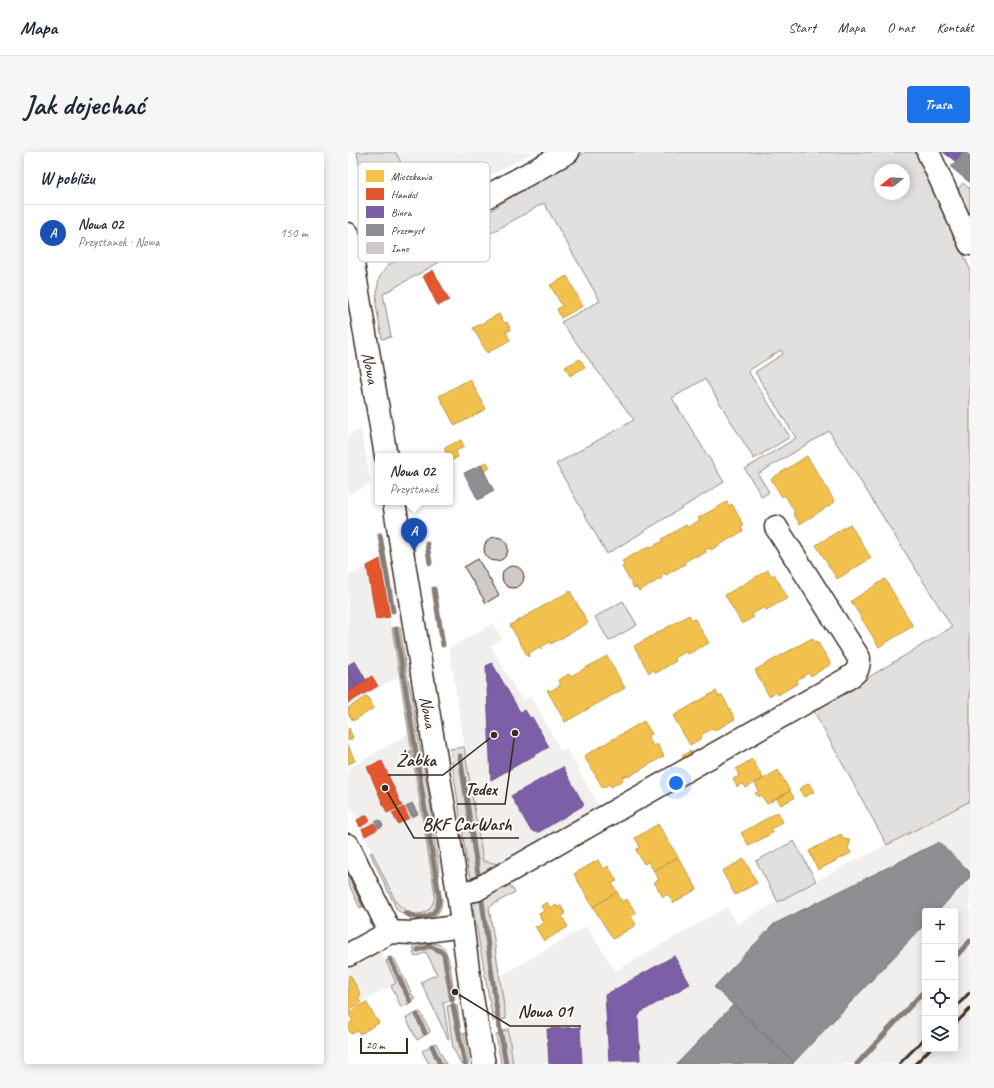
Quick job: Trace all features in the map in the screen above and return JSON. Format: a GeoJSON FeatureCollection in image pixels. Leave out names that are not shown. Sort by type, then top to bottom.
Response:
{"type":"FeatureCollection","features":[{"type":"Feature","properties":{"kind":"street"},"geometry":{"type":"LineString","coordinates":[[490,195],[568,152]]}},
{"type":"Feature","properties":{"kind":"street"},"geometry":{"type":"LineString","coordinates":[[928,152],[970,244]]}},
{"type":"Feature","properties":{"kind":"street","name":"Nowa"},"geometry":{"type":"LineString","coordinates":[[349,240],[385,453]]}},
{"type":"Feature","properties":{"kind":"street","name":"Nowa"},"geometry":{"type":"LineString","coordinates":[[394,505],[458,893],[471,992],[484,1064]]}},
{"type":"Feature","properties":{"kind":"street"},"geometry":{"type":"LineString","coordinates":[[458,893],[476,890],[845,680],[856,672],[859,668],[859,658],[776,527]]}},
{"type":"Feature","properties":{"kind":"street"},"geometry":{"type":"LineString","coordinates":[[348,845],[390,932]]}},
{"type":"Feature","properties":{"kind":"street"},"geometry":{"type":"LineString","coordinates":[[348,955],[390,932],[418,933],[462,926]]}},
{"type":"Feature","properties":{"kind":"shaded area"},"geometry":{"type":"Polygon","coordinates":[[[357,152],[395,152],[401,162],[359,162],[357,152]]]}},
{"type":"Feature","properties":{"kind":"shaded area"},"geometry":{"type":"Polygon","coordinates":[[[395,152],[534,152],[490,176],[490,162],[401,162],[395,152]]]}},
{"type":"Feature","properties":{"kind":"shaded area"},"geometry":{"type":"Polygon","coordinates":[[[586,152],[916,152],[970,269],[970,801],[887,845],[812,708],[859,683],[952,627],[829,431],[758,474],[769,492],[762,497],[745,469],[796,438],[755,372],[783,354],[781,350],[748,371],[790,437],[754,459],[705,379],[672,398],[724,482],[607,554],[556,464],[634,420],[561,322],[600,301],[544,203],[490,234],[490,211],[531,184],[586,152]]]}},
{"type":"Feature","properties":{"kind":"shaded area"},"geometry":{"type":"Polygon","coordinates":[[[963,183],[970,189],[970,225],[955,193],[963,183]]]}},
{"type":"Feature","properties":{"kind":"shaded area"},"geometry":{"type":"Polygon","coordinates":[[[394,262],[440,262],[383,294],[391,337],[382,339],[376,305],[379,278],[388,265],[394,262]]]}},
{"type":"Feature","properties":{"kind":"shaded area"},"geometry":{"type":"Polygon","coordinates":[[[361,429],[371,483],[348,495],[348,436],[361,429]]]}},
{"type":"Feature","properties":{"kind":"shaded area"},"geometry":{"type":"Polygon","coordinates":[[[380,559],[400,676],[348,706],[348,576],[380,559]]]}},
{"type":"Feature","properties":{"kind":"shaded area"},"geometry":{"type":"Polygon","coordinates":[[[623,601],[637,625],[609,641],[595,617],[623,601]]]}},
{"type":"Feature","properties":{"kind":"shaded area"},"geometry":{"type":"Polygon","coordinates":[[[493,623],[502,639],[491,646],[522,701],[531,696],[561,751],[566,748],[601,810],[503,865],[483,861],[449,648],[493,623]]]}},
{"type":"Feature","properties":{"kind":"shaded area"},"geometry":{"type":"Polygon","coordinates":[[[400,627],[431,809],[438,862],[439,887],[442,900],[441,907],[434,918],[419,920],[410,918],[397,910],[370,853],[372,852],[396,902],[407,911],[413,913],[419,914],[429,909],[433,903],[435,895],[392,628],[400,627]]]}},
{"type":"Feature","properties":{"kind":"shaded area"},"geometry":{"type":"Polygon","coordinates":[[[409,733],[435,895],[432,907],[428,912],[418,914],[402,909],[396,902],[348,801],[348,769],[409,733]]]}},
{"type":"Feature","properties":{"kind":"shaded area"},"geometry":{"type":"Polygon","coordinates":[[[464,747],[483,861],[503,865],[477,880],[471,877],[468,870],[450,749],[464,747]]]}},
{"type":"Feature","properties":{"kind":"shaded area"},"geometry":{"type":"Polygon","coordinates":[[[970,801],[970,1064],[513,1064],[500,976],[587,926],[615,971],[727,907],[737,924],[970,801]]]}},
{"type":"Feature","properties":{"kind":"shaded area"},"geometry":{"type":"Polygon","coordinates":[[[794,841],[816,881],[778,902],[756,861],[794,841]]]}},
{"type":"Feature","properties":{"kind":"shaded area"},"geometry":{"type":"Polygon","coordinates":[[[348,865],[367,905],[360,908],[348,883],[348,865]]]}},
{"type":"Feature","properties":{"kind":"shaded area"},"geometry":{"type":"Polygon","coordinates":[[[507,882],[515,892],[489,907],[506,1019],[493,1021],[473,907],[477,899],[507,882]]]}},
{"type":"Feature","properties":{"kind":"shaded area"},"geometry":{"type":"Polygon","coordinates":[[[426,943],[442,946],[445,949],[449,962],[455,1000],[443,1002],[449,1039],[421,982],[437,974],[426,952],[415,957],[413,953],[415,952],[413,948],[426,943]]]}},
{"type":"Feature","properties":{"kind":"shaded area"},"geometry":{"type":"Polygon","coordinates":[[[379,947],[396,983],[348,1010],[348,964],[379,947]]]}},
{"type":"Feature","properties":{"kind":"shaded area"},"geometry":{"type":"Polygon","coordinates":[[[393,958],[415,1000],[401,1007],[391,986],[396,983],[386,961],[393,958]]]}},
{"type":"Feature","properties":{"kind":"shaded area"},"geometry":{"type":"Polygon","coordinates":[[[457,1005],[461,1033],[464,1033],[469,1064],[461,1064],[453,1048],[447,1006],[457,1005]]]}},
{"type":"Feature","properties":{"kind":"shaded area"},"geometry":{"type":"Polygon","coordinates":[[[419,1012],[421,1013],[430,1031],[417,1040],[406,1018],[419,1012]]]}},
{"type":"Feature","properties":{"kind":"shaded area"},"geometry":{"type":"Polygon","coordinates":[[[508,1029],[513,1064],[501,1064],[496,1035],[508,1029]]]}},
{"type":"Feature","properties":{"kind":"shaded area"},"geometry":{"type":"Polygon","coordinates":[[[436,1043],[446,1064],[429,1064],[422,1051],[436,1043]]]}},
{"type":"Feature","properties":{"kind":"building: Mieszkania"},"geometry":{"type":"Polygon","coordinates":[[[567,276],[583,306],[561,318],[557,309],[562,306],[550,285],[567,276]]]}},
{"type":"Feature","properties":{"kind":"building: Mieszkania"},"geometry":{"type":"Polygon","coordinates":[[[499,314],[504,323],[507,322],[511,330],[506,332],[510,340],[487,353],[473,328],[499,314]]]}},
{"type":"Feature","properties":{"kind":"building: Mieszkania"},"geometry":{"type":"Polygon","coordinates":[[[580,359],[585,367],[570,376],[565,367],[580,359]]]}},
{"type":"Feature","properties":{"kind":"building: Mieszkania"},"geometry":{"type":"Polygon","coordinates":[[[470,379],[486,409],[455,426],[439,396],[470,379]]]}},
{"type":"Feature","properties":{"kind":"building: Mieszkania"},"geometry":{"type":"Polygon","coordinates":[[[461,440],[464,447],[456,451],[458,457],[453,460],[453,453],[446,453],[444,448],[461,440]]]}},
{"type":"Feature","properties":{"kind":"building: Mieszkania"},"geometry":{"type":"Polygon","coordinates":[[[807,456],[835,502],[800,524],[785,495],[782,497],[771,479],[807,456]]]}},
{"type":"Feature","properties":{"kind":"building: Mieszkania"},"geometry":{"type":"Polygon","coordinates":[[[487,462],[490,468],[484,472],[481,465],[487,462]]]}},
{"type":"Feature","properties":{"kind":"building: Mieszkania"},"geometry":{"type":"Polygon","coordinates":[[[727,502],[729,506],[732,504],[744,526],[741,527],[743,531],[711,550],[710,548],[707,549],[705,550],[706,552],[684,562],[685,564],[666,575],[665,573],[661,576],[662,578],[639,591],[637,587],[634,588],[622,567],[625,565],[622,561],[650,546],[651,547],[663,541],[662,539],[686,525],[688,527],[700,520],[698,518],[727,502]]]}},
{"type":"Feature","properties":{"kind":"building: Mieszkania"},"geometry":{"type":"Polygon","coordinates":[[[850,524],[871,558],[837,579],[816,545],[850,524]]]}},
{"type":"Feature","properties":{"kind":"building: Mieszkania"},"geometry":{"type":"Polygon","coordinates":[[[768,570],[771,576],[774,574],[788,598],[766,610],[765,607],[752,614],[754,617],[742,624],[725,595],[768,570]]]}},
{"type":"Feature","properties":{"kind":"building: Mieszkania"},"geometry":{"type":"Polygon","coordinates":[[[885,579],[913,626],[879,647],[851,601],[885,579]]]}},
{"type":"Feature","properties":{"kind":"building: Mieszkania"},"geometry":{"type":"Polygon","coordinates":[[[570,591],[588,623],[551,644],[550,642],[541,647],[541,650],[539,647],[528,654],[528,657],[510,625],[570,591]]]}},
{"type":"Feature","properties":{"kind":"building: Mieszkania"},"geometry":{"type":"Polygon","coordinates":[[[689,615],[692,620],[695,619],[709,643],[688,654],[687,651],[675,658],[676,661],[656,673],[654,670],[649,673],[634,646],[689,615]]]}},
{"type":"Feature","properties":{"kind":"building: Mieszkania"},"geometry":{"type":"Polygon","coordinates":[[[812,638],[815,642],[817,641],[831,664],[811,676],[809,673],[797,680],[798,683],[778,695],[776,692],[769,696],[755,670],[812,638]]]}},
{"type":"Feature","properties":{"kind":"building: Mieszkania"},"geometry":{"type":"Polygon","coordinates":[[[607,656],[625,688],[565,722],[547,690],[548,689],[550,691],[561,685],[558,680],[569,674],[571,676],[607,656]]]}},
{"type":"Feature","properties":{"kind":"building: Mieszkania"},"geometry":{"type":"Polygon","coordinates":[[[716,691],[719,697],[722,695],[735,719],[714,731],[713,728],[701,735],[702,738],[690,745],[673,716],[716,691]]]}},
{"type":"Feature","properties":{"kind":"building: Mieszkania"},"geometry":{"type":"Polygon","coordinates":[[[367,696],[374,708],[353,721],[348,713],[348,708],[367,696]]]}},
{"type":"Feature","properties":{"kind":"building: Mieszkania"},"geometry":{"type":"Polygon","coordinates":[[[644,721],[652,734],[648,736],[653,746],[657,744],[664,756],[628,777],[627,775],[622,777],[623,780],[611,787],[609,784],[603,788],[584,756],[644,721]]]}},
{"type":"Feature","properties":{"kind":"building: Mieszkania"},"geometry":{"type":"Polygon","coordinates":[[[349,728],[353,738],[348,741],[348,729],[349,728]]]}},
{"type":"Feature","properties":{"kind":"building: Mieszkania"},"geometry":{"type":"Polygon","coordinates":[[[348,745],[355,761],[348,764],[348,745]]]}},
{"type":"Feature","properties":{"kind":"building: Mieszkania"},"geometry":{"type":"Polygon","coordinates":[[[690,751],[694,757],[686,762],[682,756],[690,751]]]}},
{"type":"Feature","properties":{"kind":"building: Mieszkania"},"geometry":{"type":"Polygon","coordinates":[[[752,759],[763,778],[746,788],[743,783],[737,787],[733,779],[739,776],[736,769],[752,759]]]}},
{"type":"Feature","properties":{"kind":"building: Mieszkania"},"geometry":{"type":"Polygon","coordinates":[[[778,770],[790,791],[767,804],[761,795],[758,797],[755,793],[759,791],[755,784],[778,770]]]}},
{"type":"Feature","properties":{"kind":"building: Mieszkania"},"geometry":{"type":"Polygon","coordinates":[[[809,783],[814,792],[804,797],[799,789],[809,783]]]}},
{"type":"Feature","properties":{"kind":"building: Mieszkania"},"geometry":{"type":"Polygon","coordinates":[[[790,791],[794,798],[781,805],[777,799],[790,791]]]}},
{"type":"Feature","properties":{"kind":"building: Mieszkania"},"geometry":{"type":"Polygon","coordinates":[[[778,812],[783,822],[771,829],[774,832],[749,846],[741,833],[778,812]]]}},
{"type":"Feature","properties":{"kind":"building: Mieszkania"},"geometry":{"type":"Polygon","coordinates":[[[658,824],[678,857],[654,871],[648,862],[644,864],[636,850],[640,847],[635,838],[658,824]]]}},
{"type":"Feature","properties":{"kind":"building: Mieszkania"},"geometry":{"type":"Polygon","coordinates":[[[841,834],[844,839],[849,840],[850,843],[848,848],[851,853],[818,870],[809,851],[841,834]]]}},
{"type":"Feature","properties":{"kind":"building: Mieszkania"},"geometry":{"type":"Polygon","coordinates":[[[678,857],[697,889],[673,903],[668,894],[663,897],[654,882],[659,880],[654,871],[678,857]]]}},
{"type":"Feature","properties":{"kind":"building: Mieszkania"},"geometry":{"type":"Polygon","coordinates":[[[744,859],[757,883],[735,895],[722,871],[744,859]]]}},
{"type":"Feature","properties":{"kind":"building: Mieszkania"},"geometry":{"type":"Polygon","coordinates":[[[598,860],[603,869],[608,866],[617,881],[612,883],[617,892],[593,907],[574,874],[598,860]]]}},
{"type":"Feature","properties":{"kind":"building: Mieszkania"},"geometry":{"type":"Polygon","coordinates":[[[617,892],[622,902],[627,899],[636,913],[631,916],[636,925],[613,939],[593,907],[617,892]]]}},
{"type":"Feature","properties":{"kind":"building: Mieszkania"},"geometry":{"type":"Polygon","coordinates":[[[547,902],[550,908],[556,905],[557,907],[561,906],[565,913],[562,917],[568,927],[544,941],[535,926],[537,927],[543,923],[539,914],[544,911],[541,906],[547,902]]]}},
{"type":"Feature","properties":{"kind":"building: Mieszkania"},"geometry":{"type":"Polygon","coordinates":[[[350,975],[361,995],[358,997],[361,1003],[348,1010],[348,977],[350,975]]]}},
{"type":"Feature","properties":{"kind":"building: Mieszkania"},"geometry":{"type":"Polygon","coordinates":[[[366,1002],[379,1023],[360,1034],[358,1031],[351,1034],[348,1024],[353,1021],[348,1013],[366,1002]]]}},
{"type":"Feature","properties":{"kind":"building: Handel"},"geometry":{"type":"Polygon","coordinates":[[[433,270],[449,300],[438,306],[423,276],[433,270]]]}},
{"type":"Feature","properties":{"kind":"building: Handel"},"geometry":{"type":"Polygon","coordinates":[[[380,559],[390,617],[376,619],[367,566],[380,559]]]}},
{"type":"Feature","properties":{"kind":"building: Handel"},"geometry":{"type":"Polygon","coordinates":[[[372,676],[378,686],[348,703],[348,691],[372,676]]]}},
{"type":"Feature","properties":{"kind":"building: Handel"},"geometry":{"type":"Polygon","coordinates":[[[410,751],[412,765],[407,766],[405,752],[410,751]]]}},
{"type":"Feature","properties":{"kind":"building: Handel"},"geometry":{"type":"Polygon","coordinates":[[[382,761],[402,806],[387,813],[367,767],[382,761]]]}},
{"type":"Feature","properties":{"kind":"building: Handel"},"geometry":{"type":"Polygon","coordinates":[[[404,807],[409,818],[398,824],[392,813],[404,807]]]}},
{"type":"Feature","properties":{"kind":"building: Handel"},"geometry":{"type":"Polygon","coordinates":[[[367,815],[370,821],[360,827],[357,820],[367,815]]]}},
{"type":"Feature","properties":{"kind":"building: Handel"},"geometry":{"type":"Polygon","coordinates":[[[374,823],[378,829],[365,836],[362,829],[374,823]]]}},
{"type":"Feature","properties":{"kind":"building: Biura"},"geometry":{"type":"Polygon","coordinates":[[[943,152],[963,152],[955,161],[943,152]]]}},
{"type":"Feature","properties":{"kind":"building: Biura"},"geometry":{"type":"Polygon","coordinates":[[[355,661],[366,680],[357,686],[348,671],[348,665],[355,661]]]}},
{"type":"Feature","properties":{"kind":"building: Biura"},"geometry":{"type":"Polygon","coordinates":[[[492,663],[520,712],[525,710],[530,718],[532,717],[549,747],[491,780],[486,666],[492,663]]]}},
{"type":"Feature","properties":{"kind":"building: Biura"},"geometry":{"type":"Polygon","coordinates":[[[348,671],[357,686],[348,691],[348,671]]]}},
{"type":"Feature","properties":{"kind":"building: Biura"},"geometry":{"type":"Polygon","coordinates":[[[563,767],[584,805],[539,832],[534,832],[530,829],[511,796],[563,767]]]}},
{"type":"Feature","properties":{"kind":"building: Biura"},"geometry":{"type":"Polygon","coordinates":[[[674,956],[690,984],[641,1012],[638,1017],[640,1060],[609,1061],[605,995],[674,956]]]}},
{"type":"Feature","properties":{"kind":"building: Biura"},"geometry":{"type":"Polygon","coordinates":[[[580,1027],[582,1064],[549,1064],[547,1029],[580,1027]]]}},
{"type":"Feature","properties":{"kind":"building: Przemysł"},"geometry":{"type":"Polygon","coordinates":[[[963,152],[970,152],[970,183],[951,167],[963,152]]]}},
{"type":"Feature","properties":{"kind":"building: Przemysł"},"geometry":{"type":"Polygon","coordinates":[[[481,465],[494,491],[478,500],[464,473],[481,465]]]}},
{"type":"Feature","properties":{"kind":"building: Przemysł"},"geometry":{"type":"Polygon","coordinates":[[[412,803],[418,814],[412,817],[406,807],[412,803]]]}},
{"type":"Feature","properties":{"kind":"building: Przemysł"},"geometry":{"type":"Polygon","coordinates":[[[380,820],[383,826],[379,828],[375,822],[380,820]]]}},
{"type":"Feature","properties":{"kind":"building: Przemysł"},"geometry":{"type":"Polygon","coordinates":[[[939,842],[970,872],[970,877],[941,908],[922,908],[922,927],[794,1062],[714,987],[774,924],[939,842]]]}},
{"type":"Feature","properties":{"kind":"building: Przemysł"},"geometry":{"type":"Polygon","coordinates":[[[733,1005],[794,1062],[793,1064],[677,1064],[733,1005]]]}},
{"type":"Feature","properties":{"kind":"building: Inne"},"geometry":{"type":"Polygon","coordinates":[[[496,537],[504,541],[508,549],[504,557],[496,561],[488,557],[484,549],[488,541],[496,537]]]}},
{"type":"Feature","properties":{"kind":"building: Inne"},"geometry":{"type":"Polygon","coordinates":[[[478,559],[499,595],[486,603],[464,567],[478,559]]]}},
{"type":"Feature","properties":{"kind":"building: Inne"},"geometry":{"type":"Polygon","coordinates":[[[513,566],[521,569],[524,577],[521,585],[513,588],[505,585],[502,577],[505,569],[513,566]]]}},
{"type":"Feature","properties":{"kind":"waterway"},"geometry":{"type":"LineString","coordinates":[[380,535],[393,611]]}},
{"type":"Feature","properties":{"kind":"waterway"},"geometry":{"type":"LineString","coordinates":[[427,544],[430,563]]}},
{"type":"Feature","properties":{"kind":"waterway"},"geometry":{"type":"LineString","coordinates":[[434,589],[443,645]]}},
{"type":"Feature","properties":{"kind":"waterway"},"geometry":{"type":"LineString","coordinates":[[396,629],[439,896],[436,909],[428,916],[417,917],[405,913]]}},
{"type":"Feature","properties":{"kind":"waterway"},"geometry":{"type":"LineString","coordinates":[[460,756],[478,874]]}},
{"type":"Feature","properties":{"kind":"waterway"},"geometry":{"type":"LineString","coordinates":[[348,871],[364,905]]}},
{"type":"Feature","properties":{"kind":"waterway"},"geometry":{"type":"LineString","coordinates":[[482,901],[497,1012],[506,1064]]}},
{"type":"Feature","properties":{"kind":"waterway"},"geometry":{"type":"LineString","coordinates":[[958,954],[970,941]]}},
{"type":"Feature","properties":{"kind":"waterway"},"geometry":{"type":"LineString","coordinates":[[429,944],[442,952],[444,955],[452,1000]]}},
{"type":"Feature","properties":{"kind":"waterway"},"geometry":{"type":"LineString","coordinates":[[418,950],[430,946]]}},
{"type":"Feature","properties":{"kind":"waterway"},"geometry":{"type":"LineString","coordinates":[[390,959],[410,1001]]}},
{"type":"Feature","properties":{"kind":"waterway"},"geometry":{"type":"LineString","coordinates":[[857,1064],[922,993]]}},
{"type":"Feature","properties":{"kind":"waterway"},"geometry":{"type":"LineString","coordinates":[[453,1005],[465,1064]]}},
{"type":"Feature","properties":{"kind":"waterway"},"geometry":{"type":"LineString","coordinates":[[417,1015],[425,1033]]}},
{"type":"Feature","properties":{"kind":"waterway"},"geometry":{"type":"LineString","coordinates":[[432,1046],[440,1064]]}},
{"type":"Feature","properties":{"kind":"railway"},"geometry":{"type":"LineString","coordinates":[[958,1005],[970,992]]}},
{"type":"Feature","properties":{"kind":"railway"},"geometry":{"type":"LineString","coordinates":[[958,1021],[970,1009]]}},
{"type":"Feature","properties":{"kind":"railway"},"geometry":{"type":"LineString","coordinates":[[899,1064],[922,1041]]}},
{"type":"Feature","properties":{"kind":"railway"},"geometry":{"type":"LineString","coordinates":[[915,1064],[927,1052]]}},
{"type":"Feature","properties":{"kind":"place","name":"Nowa 02"},"geometry":{"type":"Point","coordinates":[414,551]}},
{"type":"Feature","properties":{"kind":"place","name":"Tedex"},"geometry":{"type":"Point","coordinates":[515,733]}},
{"type":"Feature","properties":{"kind":"place","name":"Żabka"},"geometry":{"type":"Point","coordinates":[494,735]}},
{"type":"Feature","properties":{"kind":"place","name":"BKF CarWash"},"geometry":{"type":"Point","coordinates":[385,788]}},
{"type":"Feature","properties":{"kind":"place","name":"Nowa 01"},"geometry":{"type":"Point","coordinates":[455,992]}}]}
